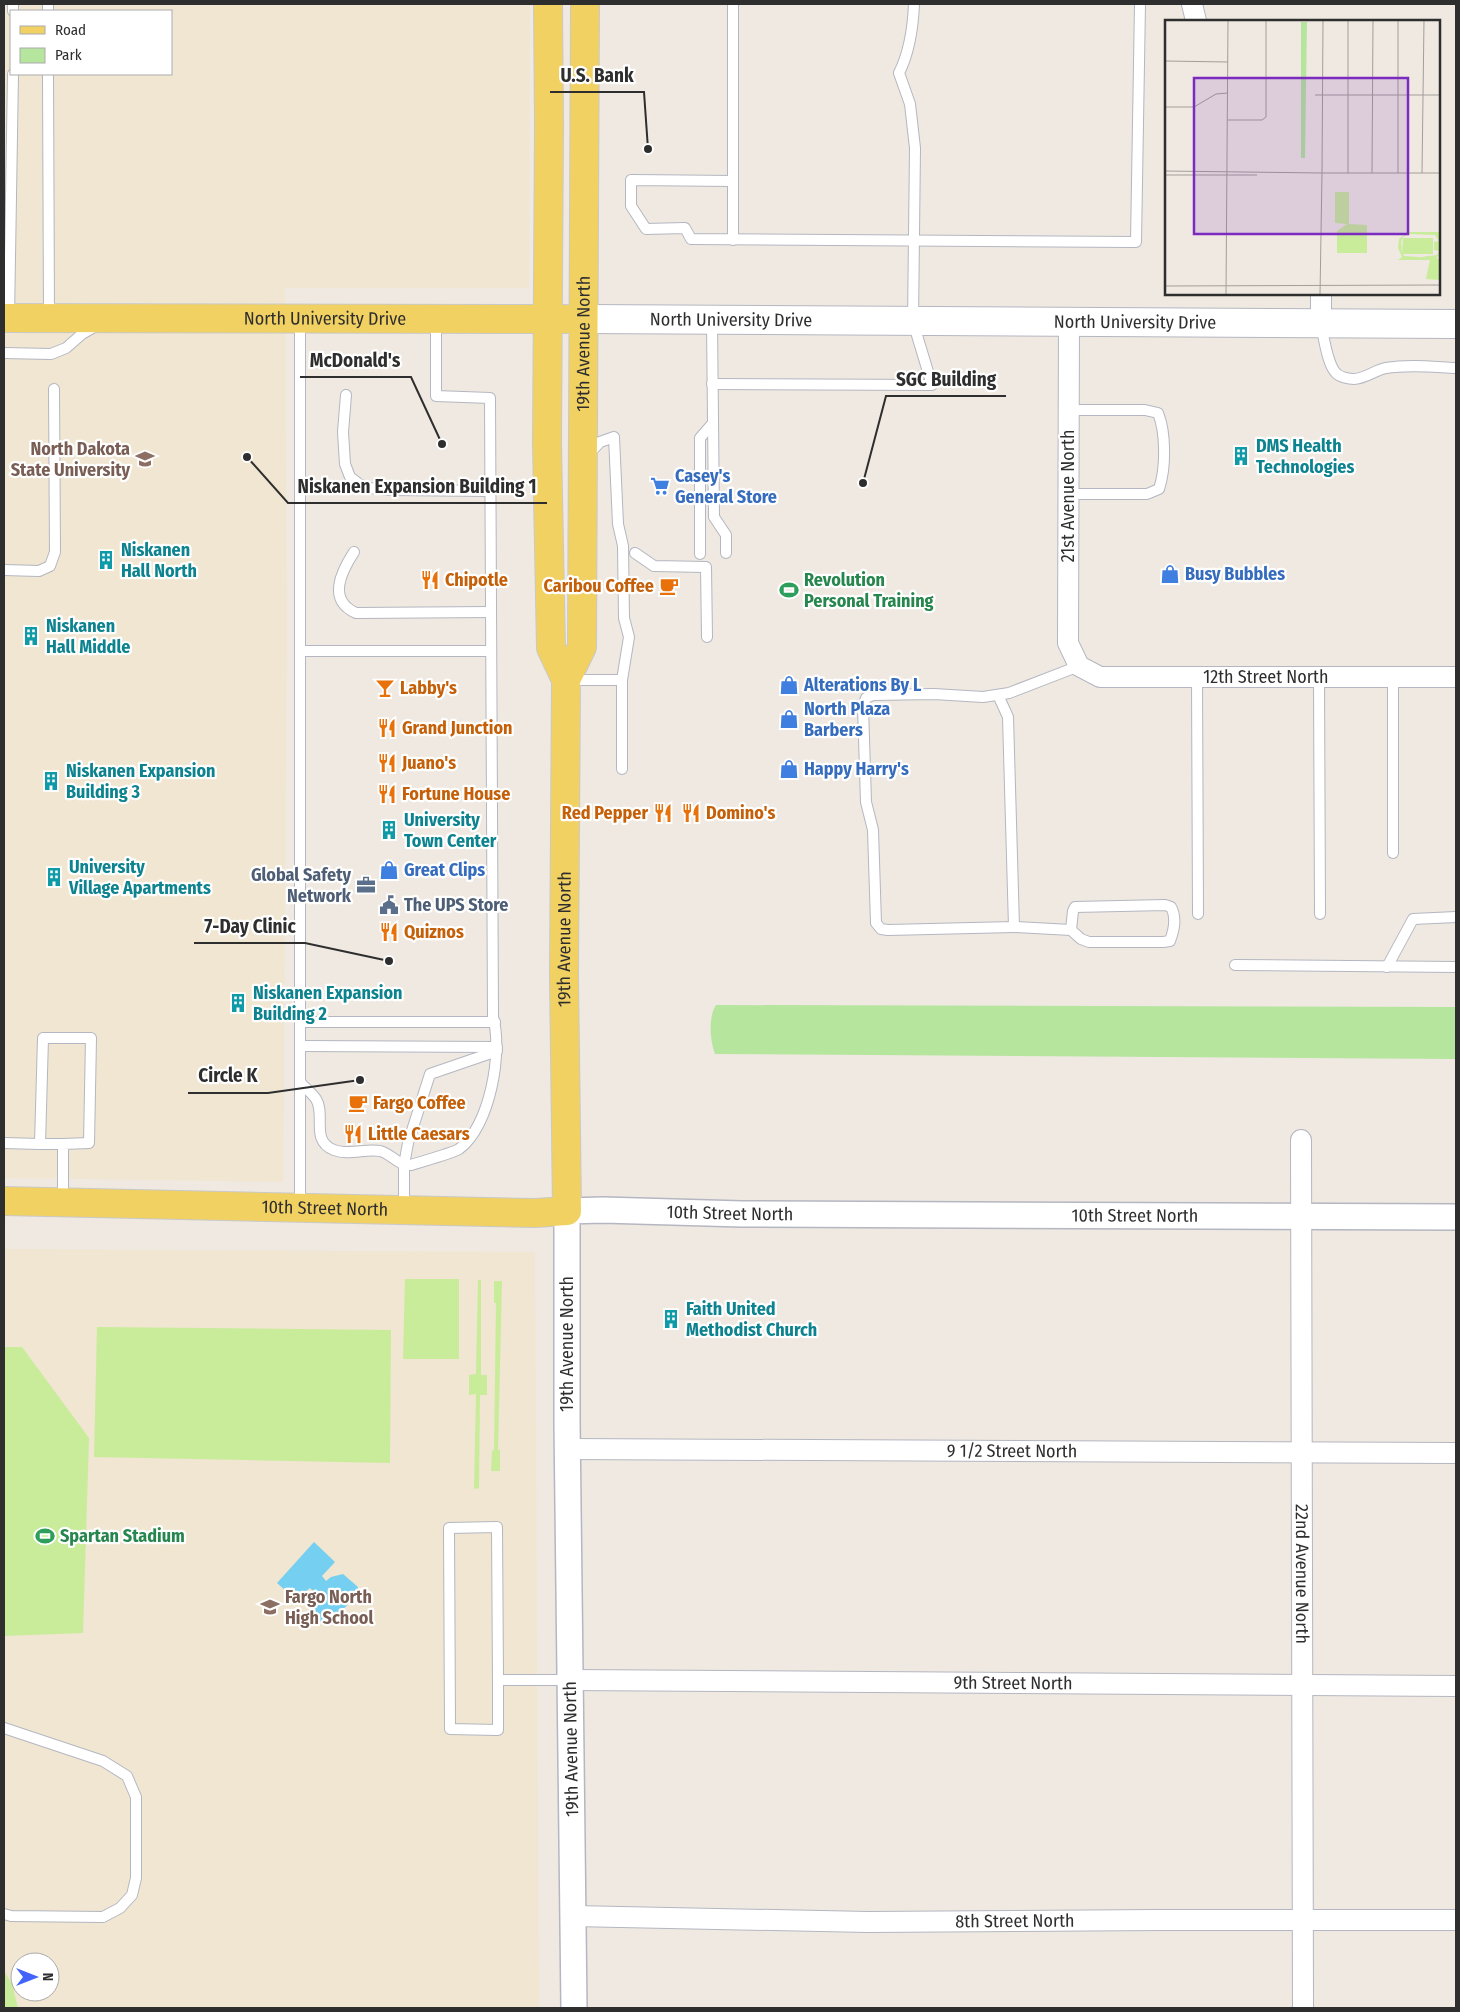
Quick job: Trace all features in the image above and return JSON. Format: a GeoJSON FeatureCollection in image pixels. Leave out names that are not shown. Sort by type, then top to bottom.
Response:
{"type":"FeatureCollection","features":[{"type":"Feature","properties":{"kind":"main road","name":"19th Avenue North"},"geometry":{"type":"LineString","coordinates":[[548,4],[547,444],[551,648],[566,680]]}},
{"type":"Feature","properties":{"kind":"main road","name":"19th Avenue North"},"geometry":{"type":"LineString","coordinates":[[567,1211],[564,976],[566,680],[582,647],[586,4]]}},
{"type":"Feature","properties":{"kind":"main road","name":"North University Drive"},"geometry":{"type":"LineString","coordinates":[[6,318],[436,320],[712,318],[913,322],[1456,324]]}},
{"type":"Feature","properties":{"kind":"main road","name":"10th Street North"},"geometry":{"type":"LineString","coordinates":[[4,1202],[404,1210],[567,1211]]}},
{"type":"Feature","properties":{"kind":"street"},"geometry":{"type":"LineString","coordinates":[[1192,4],[1196,20]]}},
{"type":"Feature","properties":{"kind":"street"},"geometry":{"type":"LineString","coordinates":[[1321,295],[1321,324]]}},
{"type":"Feature","properties":{"kind":"street","name":"21st Avenue North"},"geometry":{"type":"LineString","coordinates":[[1069,322],[1068,643],[1079,666]]}},
{"type":"Feature","properties":{"kind":"street","name":"12th Street North"},"geometry":{"type":"LineString","coordinates":[[1079,666],[1100,678],[1456,677]]}},
{"type":"Feature","properties":{"kind":"street","name":"22nd Avenue North"},"geometry":{"type":"LineString","coordinates":[[1301,1140],[1303,2008]]}},
{"type":"Feature","properties":{"kind":"street","name":"10th Street North"},"geometry":{"type":"LineString","coordinates":[[567,1211],[742,1214],[1456,1217]]}},
{"type":"Feature","properties":{"kind":"street","name":"19th Avenue North"},"geometry":{"type":"LineString","coordinates":[[567,1211],[574,2008]]}},
{"type":"Feature","properties":{"kind":"street","name":"9 1/2 Street North"},"geometry":{"type":"LineString","coordinates":[[568,1449],[1456,1453]]}},
{"type":"Feature","properties":{"kind":"street","name":"9th Street North"},"geometry":{"type":"LineString","coordinates":[[571,1680],[1456,1686]]}},
{"type":"Feature","properties":{"kind":"street","name":"8th Street North"},"geometry":{"type":"LineString","coordinates":[[574,1916],[868,1922],[1456,1920]]}},
{"type":"Feature","properties":{"kind":"lane"},"geometry":{"type":"LineString","coordinates":[[732,240],[733,4]]}},
{"type":"Feature","properties":{"kind":"lane"},"geometry":{"type":"LineString","coordinates":[[712,384],[932,385],[913,322],[913,126],[910,104],[899,73],[905,62],[913,27],[914,4]]}},
{"type":"Feature","properties":{"kind":"lane"},"geometry":{"type":"LineString","coordinates":[[733,181],[631,180],[631,206],[646,229],[685,228],[691,240],[1136,242],[1140,4]]}},
{"type":"Feature","properties":{"kind":"lane"},"geometry":{"type":"LineString","coordinates":[[6,318],[12,75]]}},
{"type":"Feature","properties":{"kind":"lane"},"geometry":{"type":"LineString","coordinates":[[48,75],[49,318]]}},
{"type":"Feature","properties":{"kind":"lane"},"geometry":{"type":"LineString","coordinates":[[4,353],[51,354],[66,348],[82,334],[110,318]]}},
{"type":"Feature","properties":{"kind":"lane"},"geometry":{"type":"LineString","coordinates":[[712,318],[714,517],[726,535],[726,553]]}},
{"type":"Feature","properties":{"kind":"lane"},"geometry":{"type":"LineString","coordinates":[[300,319],[300,1208]]}},
{"type":"Feature","properties":{"kind":"lane"},"geometry":{"type":"LineString","coordinates":[[300,1082],[316,1099],[320,1113],[319,1130],[322,1140],[327,1146],[335,1150],[347,1152],[380,1151],[404,1165],[458,1150],[471,1136],[481,1117],[492,1086],[497,1063],[494,1022],[490,398],[436,396],[436,320]]}},
{"type":"Feature","properties":{"kind":"lane"},"geometry":{"type":"LineString","coordinates":[[1321,324],[1333,367],[1336,373],[1344,377],[1354,379],[1389,367],[1456,368]]}},
{"type":"Feature","properties":{"kind":"lane"},"geometry":{"type":"LineString","coordinates":[[4,570],[39,571],[50,566],[55,552],[54,389]]}},
{"type":"Feature","properties":{"kind":"lane"},"geometry":{"type":"LineString","coordinates":[[346,395],[343,432],[345,464],[350,477],[359,484],[369,488],[391,490],[490,491]]}},
{"type":"Feature","properties":{"kind":"lane"},"geometry":{"type":"LineString","coordinates":[[1068,410],[1145,410],[1158,413],[1163,424],[1163,476],[1159,489],[1147,494],[1068,494]]}},
{"type":"Feature","properties":{"kind":"lane"},"geometry":{"type":"LineString","coordinates":[[700,554],[700,438],[713,423]]}},
{"type":"Feature","properties":{"kind":"lane"},"geometry":{"type":"LineString","coordinates":[[582,461],[600,442],[614,437],[618,524],[622,546],[624,618],[630,637],[622,680],[622,769]]}},
{"type":"Feature","properties":{"kind":"lane"},"geometry":{"type":"LineString","coordinates":[[354,552],[345,566],[338,586],[340,598],[348,609],[356,613],[491,612]]}},
{"type":"Feature","properties":{"kind":"lane"},"geometry":{"type":"LineString","coordinates":[[636,553],[654,566],[706,567],[707,637]]}},
{"type":"Feature","properties":{"kind":"lane"},"geometry":{"type":"LineString","coordinates":[[300,651],[491,651]]}},
{"type":"Feature","properties":{"kind":"lane"},"geometry":{"type":"LineString","coordinates":[[1071,930],[1075,907],[1165,905],[1171,907],[1174,912],[1175,928],[1170,941],[1163,942],[1089,942],[1081,939],[1071,930],[1014,927],[888,930],[881,928],[876,923],[873,830],[866,802],[864,707],[866,698],[873,695],[934,694],[983,697],[1009,693],[1079,666]]}},
{"type":"Feature","properties":{"kind":"lane"},"geometry":{"type":"LineString","coordinates":[[1393,677],[1394,853]]}},
{"type":"Feature","properties":{"kind":"lane"},"geometry":{"type":"LineString","coordinates":[[1197,678],[1198,914]]}},
{"type":"Feature","properties":{"kind":"lane"},"geometry":{"type":"LineString","coordinates":[[1319,678],[1320,914]]}},
{"type":"Feature","properties":{"kind":"lane"},"geometry":{"type":"LineString","coordinates":[[566,680],[622,680]]}},
{"type":"Feature","properties":{"kind":"lane"},"geometry":{"type":"LineString","coordinates":[[998,695],[1008,717],[1014,927]]}},
{"type":"Feature","properties":{"kind":"lane"},"geometry":{"type":"LineString","coordinates":[[1387,967],[1413,919],[1456,917]]}},
{"type":"Feature","properties":{"kind":"lane"},"geometry":{"type":"LineString","coordinates":[[1235,965],[1456,967]]}},
{"type":"Feature","properties":{"kind":"lane"},"geometry":{"type":"LineString","coordinates":[[300,1022],[494,1022]]}},
{"type":"Feature","properties":{"kind":"lane"},"geometry":{"type":"LineString","coordinates":[[4,1143],[40,1144],[63,1144],[88,1143],[91,1038],[43,1038],[40,1144]]}},
{"type":"Feature","properties":{"kind":"lane"},"geometry":{"type":"LineString","coordinates":[[300,1046],[497,1049]]}},
{"type":"Feature","properties":{"kind":"lane"},"geometry":{"type":"LineString","coordinates":[[404,1210],[404,1165],[408,1143],[430,1074],[497,1049]]}},
{"type":"Feature","properties":{"kind":"lane"},"geometry":{"type":"LineString","coordinates":[[63,1144],[64,1204]]}},
{"type":"Feature","properties":{"kind":"lane"},"geometry":{"type":"LineString","coordinates":[[496,1527],[498,1680],[498,1730],[450,1729],[449,1528],[496,1527]]}},
{"type":"Feature","properties":{"kind":"lane"},"geometry":{"type":"LineString","coordinates":[[498,1680],[571,1680]]}},
{"type":"Feature","properties":{"kind":"lane"},"geometry":{"type":"LineString","coordinates":[[4,1728],[103,1761],[127,1776],[136,1796],[136,1878],[132,1895],[120,1908],[104,1916],[11,1916],[4,1914]]}},
{"type":"Feature","properties":{"kind":"shaded area","name":"North Dakota State University"},"geometry":{"type":"Polygon","coordinates":[[[4,4],[530,4],[529,288],[285,288],[287,629],[283,1182],[4,1178],[4,4]]]}},
{"type":"Feature","properties":{"kind":"shaded area","name":"Fargo North High School"},"geometry":{"type":"Polygon","coordinates":[[[4,1249],[535,1252],[539,2008],[4,2008],[4,1249]]]}},
{"type":"Feature","properties":{"kind":"green space"},"geometry":{"type":"Polygon","coordinates":[[[716,1005],[1456,1007],[1456,1059],[715,1054],[711,1029],[713,1010],[716,1005]]]}},
{"type":"Feature","properties":{"kind":"green space"},"geometry":{"type":"Polygon","coordinates":[[[405,1279],[459,1279],[459,1359],[403,1359],[405,1279]]]}},
{"type":"Feature","properties":{"kind":"green space"},"geometry":{"type":"Polygon","coordinates":[[[478,1280],[481,1280],[481,1375],[487,1375],[487,1395],[480,1395],[479,1488],[474,1489],[476,1394],[469,1395],[469,1375],[476,1374],[478,1280]]]}},
{"type":"Feature","properties":{"kind":"green space"},"geometry":{"type":"Polygon","coordinates":[[[494,1281],[502,1281],[498,1450],[500,1450],[500,1471],[491,1471],[492,1451],[494,1450],[496,1303],[494,1303],[494,1281]]]}},
{"type":"Feature","properties":{"kind":"green space"},"geometry":{"type":"Polygon","coordinates":[[[97,1327],[391,1330],[390,1463],[94,1457],[97,1327]]]}},
{"type":"Feature","properties":{"kind":"green space","name":"Spartan Stadium"},"geometry":{"type":"Polygon","coordinates":[[[4,1347],[22,1347],[89,1438],[83,1633],[4,1636],[4,1347]]]}},
{"type":"Feature","properties":{"kind":"green space"},"geometry":{"type":"Polygon","coordinates":[[[4,1971],[10,1981],[10,2002],[16,2002],[18,2008],[4,2008],[4,1971]]]}},
{"type":"Feature","properties":{"kind":"water"},"geometry":{"type":"Polygon","coordinates":[[[314,1542],[335,1562],[322,1576],[326,1581],[331,1577],[343,1574],[358,1587],[357,1595],[329,1624],[323,1624],[308,1611],[310,1597],[315,1593],[310,1588],[296,1600],[277,1583],[314,1542]]]}},
{"type":"Feature","properties":{"kind":"place","name":"U.S. Bank"},"geometry":{"type":"Point","coordinates":[648,149]}},
{"type":"Feature","properties":{"kind":"place","name":"McDonald's"},"geometry":{"type":"Point","coordinates":[442,444]}},
{"type":"Feature","properties":{"kind":"place","name":"DMS Health Technologies"},"geometry":{"type":"Point","coordinates":[1241,456]}},
{"type":"Feature","properties":{"kind":"place","name":"Niskanen Expansion Building 1"},"geometry":{"type":"Point","coordinates":[247,457]}},
{"type":"Feature","properties":{"kind":"place","name":"North Dakota State University"},"geometry":{"type":"Point","coordinates":[145,459]}},
{"type":"Feature","properties":{"kind":"place","name":"SGC Building"},"geometry":{"type":"Point","coordinates":[863,483]}},
{"type":"Feature","properties":{"kind":"place","name":"Casey's General Store"},"geometry":{"type":"Point","coordinates":[660,486]}},
{"type":"Feature","properties":{"kind":"place","name":"Niskanen Hall North"},"geometry":{"type":"Point","coordinates":[106,560]}},
{"type":"Feature","properties":{"kind":"place","name":"Busy Bubbles"},"geometry":{"type":"Point","coordinates":[1170,574]}},
{"type":"Feature","properties":{"kind":"place","name":"Chipotle"},"geometry":{"type":"Point","coordinates":[430,580]}},
{"type":"Feature","properties":{"kind":"place","name":"Caribou Coffee"},"geometry":{"type":"Point","coordinates":[669,586]}},
{"type":"Feature","properties":{"kind":"place","name":"Revolution Personal Training"},"geometry":{"type":"Point","coordinates":[789,590]}},
{"type":"Feature","properties":{"kind":"place","name":"Niskanen Hall Middle"},"geometry":{"type":"Point","coordinates":[31,636]}},
{"type":"Feature","properties":{"kind":"place","name":"Alterations By L"},"geometry":{"type":"Point","coordinates":[789,685]}},
{"type":"Feature","properties":{"kind":"place","name":"Labby's"},"geometry":{"type":"Point","coordinates":[385,688]}},
{"type":"Feature","properties":{"kind":"place","name":"North Plaza Barbers"},"geometry":{"type":"Point","coordinates":[789,719]}},
{"type":"Feature","properties":{"kind":"place","name":"Grand Junction"},"geometry":{"type":"Point","coordinates":[387,728]}},
{"type":"Feature","properties":{"kind":"place","name":"Juano's"},"geometry":{"type":"Point","coordinates":[387,763]}},
{"type":"Feature","properties":{"kind":"place","name":"Happy Harry's"},"geometry":{"type":"Point","coordinates":[789,769]}},
{"type":"Feature","properties":{"kind":"place","name":"Niskanen Expansion Building 3"},"geometry":{"type":"Point","coordinates":[51,781]}},
{"type":"Feature","properties":{"kind":"place","name":"Fortune House"},"geometry":{"type":"Point","coordinates":[387,794]}},
{"type":"Feature","properties":{"kind":"place","name":"Red Pepper"},"geometry":{"type":"Point","coordinates":[663,813]}},
{"type":"Feature","properties":{"kind":"place","name":"Domino's"},"geometry":{"type":"Point","coordinates":[691,813]}},
{"type":"Feature","properties":{"kind":"place","name":"University Town Center"},"geometry":{"type":"Point","coordinates":[389,830]}},
{"type":"Feature","properties":{"kind":"place","name":"Great Clips"},"geometry":{"type":"Point","coordinates":[389,870]}},
{"type":"Feature","properties":{"kind":"place","name":"University Village Apartments"},"geometry":{"type":"Point","coordinates":[54,877]}},
{"type":"Feature","properties":{"kind":"place","name":"Global Safety Network"},"geometry":{"type":"Point","coordinates":[366,885]}},
{"type":"Feature","properties":{"kind":"place","name":"The UPS Store"},"geometry":{"type":"Point","coordinates":[389,905]}},
{"type":"Feature","properties":{"kind":"place","name":"Quiznos"},"geometry":{"type":"Point","coordinates":[389,932]}},
{"type":"Feature","properties":{"kind":"place","name":"7-Day Clinic"},"geometry":{"type":"Point","coordinates":[389,961]}},
{"type":"Feature","properties":{"kind":"place","name":"Niskanen Expansion Building 2"},"geometry":{"type":"Point","coordinates":[238,1003]}},
{"type":"Feature","properties":{"kind":"place","name":"Circle K"},"geometry":{"type":"Point","coordinates":[360,1080]}},
{"type":"Feature","properties":{"kind":"place","name":"Fargo Coffee"},"geometry":{"type":"Point","coordinates":[358,1103]}},
{"type":"Feature","properties":{"kind":"place","name":"Little Caesars"},"geometry":{"type":"Point","coordinates":[353,1134]}},
{"type":"Feature","properties":{"kind":"place","name":"Faith United Methodist Church"},"geometry":{"type":"Point","coordinates":[671,1319]}},
{"type":"Feature","properties":{"kind":"place","name":"Spartan Stadium"},"geometry":{"type":"Point","coordinates":[45,1536]}},
{"type":"Feature","properties":{"kind":"place","name":"Fargo North High School"},"geometry":{"type":"Point","coordinates":[270,1607]}}]}
